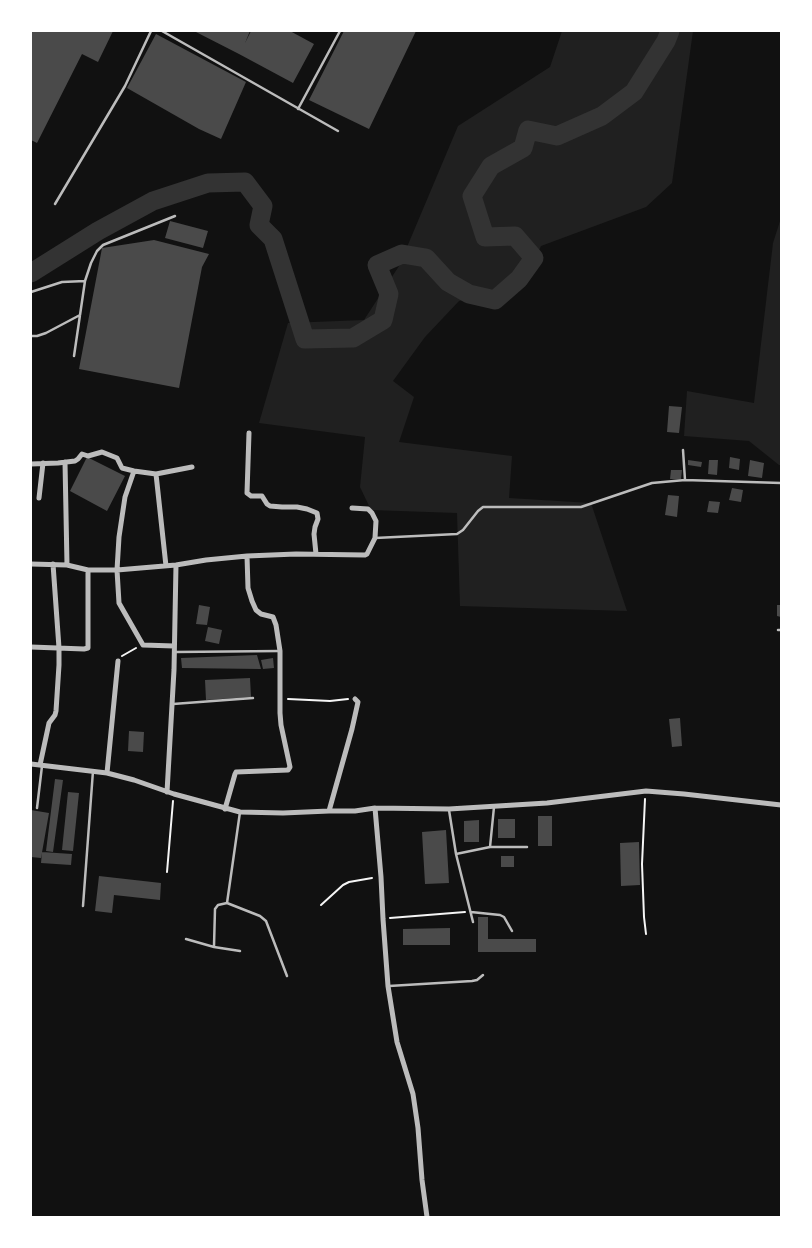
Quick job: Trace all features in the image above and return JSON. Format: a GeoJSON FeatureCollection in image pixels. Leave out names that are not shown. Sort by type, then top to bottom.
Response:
{"type":"FeatureCollection","features":[{"type":"Feature","properties":{"kind":"street"},"geometry":{"type":"LineString","coordinates":[[249,432],[247,493],[251,496],[262,496],[270,506],[298,507],[317,513],[318,520],[314,534],[316,554]]}},
{"type":"Feature","properties":{"kind":"street"},"geometry":{"type":"LineString","coordinates":[[31,464],[75,461],[84,453],[88,456],[102,452],[117,458],[122,468],[134,471],[156,474],[192,467]]}},
{"type":"Feature","properties":{"kind":"street"},"geometry":{"type":"LineString","coordinates":[[65,462],[67,565]]}},
{"type":"Feature","properties":{"kind":"street"},"geometry":{"type":"LineString","coordinates":[[39,498],[43,464]]}},
{"type":"Feature","properties":{"kind":"street"},"geometry":{"type":"LineString","coordinates":[[134,471],[125,497],[118,549],[119,603],[143,645],[174,646]]}},
{"type":"Feature","properties":{"kind":"street"},"geometry":{"type":"LineString","coordinates":[[156,474],[166,566]]}},
{"type":"Feature","properties":{"kind":"street"},"geometry":{"type":"LineString","coordinates":[[31,564],[67,565],[88,570],[117,570],[176,566],[206,560],[247,556],[365,555],[375,538],[376,521],[368,509],[352,508]]}},
{"type":"Feature","properties":{"kind":"street"},"geometry":{"type":"LineString","coordinates":[[225,809],[236,772],[290,769],[281,725],[280,651],[275,620],[273,617],[261,614],[256,610],[252,601],[248,588],[247,556]]}},
{"type":"Feature","properties":{"kind":"street"},"geometry":{"type":"LineString","coordinates":[[41,765],[49,723],[56,711],[59,648],[53,564]]}},
{"type":"Feature","properties":{"kind":"street"},"geometry":{"type":"LineString","coordinates":[[167,792],[176,566]]}},
{"type":"Feature","properties":{"kind":"street"},"geometry":{"type":"LineString","coordinates":[[31,647],[88,648],[88,570]]}},
{"type":"Feature","properties":{"kind":"street"},"geometry":{"type":"LineString","coordinates":[[108,774],[118,661]]}},
{"type":"Feature","properties":{"kind":"street"},"geometry":{"type":"LineString","coordinates":[[329,811],[356,711],[358,702],[354,699]]}},
{"type":"Feature","properties":{"kind":"street"},"geometry":{"type":"LineString","coordinates":[[31,764],[108,774],[240,812],[283,814],[355,811],[375,808],[449,808],[547,803],[646,791],[781,805]]}},
{"type":"Feature","properties":{"kind":"street"},"geometry":{"type":"LineString","coordinates":[[375,808],[388,986],[397,1042],[413,1094],[427,1217]]}},
{"type":"Feature","properties":{"kind":"lane"},"geometry":{"type":"LineString","coordinates":[[55,204],[125,86],[151,31]]}},
{"type":"Feature","properties":{"kind":"lane"},"geometry":{"type":"LineString","coordinates":[[162,31],[338,131]]}},
{"type":"Feature","properties":{"kind":"lane"},"geometry":{"type":"LineString","coordinates":[[298,109],[340,31]]}},
{"type":"Feature","properties":{"kind":"lane"},"geometry":{"type":"LineString","coordinates":[[74,356],[85,281],[97,251],[103,245],[175,216]]}},
{"type":"Feature","properties":{"kind":"lane"},"geometry":{"type":"LineString","coordinates":[[31,292],[62,282],[85,281]]}},
{"type":"Feature","properties":{"kind":"lane"},"geometry":{"type":"LineString","coordinates":[[31,336],[46,333],[80,315]]}},
{"type":"Feature","properties":{"kind":"lane"},"geometry":{"type":"LineString","coordinates":[[683,450],[685,480]]}},
{"type":"Feature","properties":{"kind":"lane"},"geometry":{"type":"LineString","coordinates":[[375,538],[458,534],[484,506],[581,507],[652,483],[685,480],[781,482]]}},
{"type":"Feature","properties":{"kind":"lane"},"geometry":{"type":"LineString","coordinates":[[174,652],[280,651]]}},
{"type":"Feature","properties":{"kind":"lane"},"geometry":{"type":"LineString","coordinates":[[172,704],[253,698]]}},
{"type":"Feature","properties":{"kind":"lane"},"geometry":{"type":"LineString","coordinates":[[37,808],[41,765]]}},
{"type":"Feature","properties":{"kind":"lane"},"geometry":{"type":"LineString","coordinates":[[83,906],[93,771]]}},
{"type":"Feature","properties":{"kind":"lane"},"geometry":{"type":"LineString","coordinates":[[490,847],[494,805]]}},
{"type":"Feature","properties":{"kind":"lane"},"geometry":{"type":"LineString","coordinates":[[449,808],[456,854],[473,922]]}},
{"type":"Feature","properties":{"kind":"lane"},"geometry":{"type":"LineString","coordinates":[[226,903],[240,812]]}},
{"type":"Feature","properties":{"kind":"lane"},"geometry":{"type":"LineString","coordinates":[[456,854],[490,847],[527,847]]}},
{"type":"Feature","properties":{"kind":"lane"},"geometry":{"type":"LineString","coordinates":[[214,947],[216,907],[218,905],[226,903],[260,916],[266,921],[287,976]]}},
{"type":"Feature","properties":{"kind":"lane"},"geometry":{"type":"LineString","coordinates":[[471,912],[500,915],[504,917],[512,931]]}},
{"type":"Feature","properties":{"kind":"lane"},"geometry":{"type":"LineString","coordinates":[[186,939],[214,947],[240,951]]}},
{"type":"Feature","properties":{"kind":"lane"},"geometry":{"type":"LineString","coordinates":[[388,986],[472,982],[478,980],[483,975]]}},
{"type":"Feature","properties":{"kind":"path"},"geometry":{"type":"LineString","coordinates":[[118,661],[121,656],[143,645]]}},
{"type":"Feature","properties":{"kind":"path"},"geometry":{"type":"LineString","coordinates":[[281,699],[302,701],[354,699]]}},
{"type":"Feature","properties":{"kind":"path"},"geometry":{"type":"LineString","coordinates":[[646,791],[642,864],[646,934]]}},
{"type":"Feature","properties":{"kind":"path"},"geometry":{"type":"LineString","coordinates":[[166,872],[174,794]]}},
{"type":"Feature","properties":{"kind":"path"},"geometry":{"type":"LineString","coordinates":[[322,905],[343,885],[349,882],[381,876]]}},
{"type":"Feature","properties":{"kind":"path"},"geometry":{"type":"LineString","coordinates":[[383,919],[471,912]]}},
{"type":"Feature","properties":{"kind":"shaded area"},"geometry":{"type":"Polygon","coordinates":[[[562,31],[693,31],[672,183],[646,207],[541,246],[524,283],[459,301],[425,337],[393,381],[414,397],[399,442],[512,456],[509,498],[591,503],[627,611],[460,606],[457,513],[371,510],[360,487],[365,437],[259,423],[288,323],[364,320],[399,266],[458,126],[550,67],[562,31]]]}},
{"type":"Feature","properties":{"kind":"shaded area"},"geometry":{"type":"Polygon","coordinates":[[[781,218],[781,465],[779,465],[749,441],[684,436],[687,391],[754,403],[773,243],[781,218]]]}},
{"type":"Feature","properties":{"kind":"building"},"geometry":{"type":"Polygon","coordinates":[[[31,31],[113,31],[98,62],[82,54],[37,143],[31,140],[31,31]]]}},
{"type":"Feature","properties":{"kind":"building"},"geometry":{"type":"Polygon","coordinates":[[[194,31],[250,31],[245,43],[251,31],[290,31],[314,44],[293,83],[194,31]]]}},
{"type":"Feature","properties":{"kind":"building"},"geometry":{"type":"Polygon","coordinates":[[[344,31],[416,31],[369,129],[309,100],[344,31]]]}},
{"type":"Feature","properties":{"kind":"building"},"geometry":{"type":"Polygon","coordinates":[[[156,34],[246,82],[221,139],[199,129],[127,88],[156,34]]]}},
{"type":"Feature","properties":{"kind":"building"},"geometry":{"type":"Polygon","coordinates":[[[170,221],[208,231],[203,248],[165,238],[170,221]]]}},
{"type":"Feature","properties":{"kind":"building"},"geometry":{"type":"Polygon","coordinates":[[[154,240],[209,254],[202,267],[179,388],[79,369],[102,248],[154,240]]]}},
{"type":"Feature","properties":{"kind":"building"},"geometry":{"type":"Polygon","coordinates":[[[669,406],[682,407],[679,433],[667,432],[669,406]]]}},
{"type":"Feature","properties":{"kind":"building"},"geometry":{"type":"Polygon","coordinates":[[[87,457],[125,476],[107,511],[70,491],[87,457]]]}},
{"type":"Feature","properties":{"kind":"building"},"geometry":{"type":"Polygon","coordinates":[[[730,457],[740,459],[739,470],[729,468],[730,457]]]}},
{"type":"Feature","properties":{"kind":"building"},"geometry":{"type":"Polygon","coordinates":[[[688,460],[702,462],[701,467],[688,465],[688,460]]]}},
{"type":"Feature","properties":{"kind":"building"},"geometry":{"type":"Polygon","coordinates":[[[709,460],[718,460],[717,475],[708,474],[709,460]]]}},
{"type":"Feature","properties":{"kind":"building"},"geometry":{"type":"Polygon","coordinates":[[[750,460],[764,463],[762,478],[748,476],[750,460]]]}},
{"type":"Feature","properties":{"kind":"building"},"geometry":{"type":"Polygon","coordinates":[[[671,470],[682,470],[681,479],[670,479],[671,470]]]}},
{"type":"Feature","properties":{"kind":"building"},"geometry":{"type":"Polygon","coordinates":[[[732,488],[743,490],[741,502],[729,500],[732,488]]]}},
{"type":"Feature","properties":{"kind":"building"},"geometry":{"type":"Polygon","coordinates":[[[668,495],[679,496],[677,517],[665,515],[668,495]]]}},
{"type":"Feature","properties":{"kind":"building"},"geometry":{"type":"Polygon","coordinates":[[[709,501],[720,502],[718,513],[707,512],[709,501]]]}},
{"type":"Feature","properties":{"kind":"building"},"geometry":{"type":"Polygon","coordinates":[[[199,605],[210,607],[207,625],[196,624],[199,605]]]}},
{"type":"Feature","properties":{"kind":"building"},"geometry":{"type":"Polygon","coordinates":[[[777,605],[781,605],[781,617],[777,616],[777,605]]]}},
{"type":"Feature","properties":{"kind":"building"},"geometry":{"type":"Polygon","coordinates":[[[208,627],[222,630],[219,644],[205,641],[208,627]]]}},
{"type":"Feature","properties":{"kind":"building"},"geometry":{"type":"Polygon","coordinates":[[[257,655],[261,669],[182,668],[181,658],[257,655]]]}},
{"type":"Feature","properties":{"kind":"building"},"geometry":{"type":"Polygon","coordinates":[[[273,658],[274,668],[263,669],[261,660],[273,658]]]}},
{"type":"Feature","properties":{"kind":"building"},"geometry":{"type":"Polygon","coordinates":[[[250,678],[251,697],[206,700],[205,680],[250,678]]]}},
{"type":"Feature","properties":{"kind":"building"},"geometry":{"type":"Polygon","coordinates":[[[680,718],[682,746],[672,747],[669,719],[680,718]]]}},
{"type":"Feature","properties":{"kind":"building"},"geometry":{"type":"Polygon","coordinates":[[[129,731],[144,732],[143,752],[128,751],[129,731]]]}},
{"type":"Feature","properties":{"kind":"building"},"geometry":{"type":"Polygon","coordinates":[[[55,779],[63,780],[53,852],[46,851],[55,779]]]}},
{"type":"Feature","properties":{"kind":"building"},"geometry":{"type":"Polygon","coordinates":[[[68,792],[79,793],[73,851],[62,850],[68,792]]]}},
{"type":"Feature","properties":{"kind":"building"},"geometry":{"type":"Polygon","coordinates":[[[31,810],[49,813],[41,858],[31,857],[31,810]]]}},
{"type":"Feature","properties":{"kind":"building"},"geometry":{"type":"Polygon","coordinates":[[[538,816],[552,816],[552,846],[538,846],[538,816]]]}},
{"type":"Feature","properties":{"kind":"building"},"geometry":{"type":"Polygon","coordinates":[[[498,819],[515,819],[515,838],[498,838],[498,819]]]}},
{"type":"Feature","properties":{"kind":"building"},"geometry":{"type":"Polygon","coordinates":[[[479,820],[479,842],[464,842],[464,821],[479,820]]]}},
{"type":"Feature","properties":{"kind":"building"},"geometry":{"type":"Polygon","coordinates":[[[446,830],[449,883],[425,884],[422,832],[446,830]]]}},
{"type":"Feature","properties":{"kind":"building"},"geometry":{"type":"Polygon","coordinates":[[[639,842],[640,885],[621,886],[620,843],[639,842]]]}},
{"type":"Feature","properties":{"kind":"building"},"geometry":{"type":"Polygon","coordinates":[[[42,852],[72,854],[71,865],[41,863],[42,852]]]}},
{"type":"Feature","properties":{"kind":"building"},"geometry":{"type":"Polygon","coordinates":[[[501,856],[514,856],[514,867],[501,867],[501,856]]]}},
{"type":"Feature","properties":{"kind":"building"},"geometry":{"type":"Polygon","coordinates":[[[99,876],[161,883],[160,900],[114,895],[112,913],[95,911],[99,876]]]}},
{"type":"Feature","properties":{"kind":"building"},"geometry":{"type":"Polygon","coordinates":[[[478,917],[488,917],[488,939],[536,939],[536,952],[478,952],[478,917]]]}},
{"type":"Feature","properties":{"kind":"building"},"geometry":{"type":"Polygon","coordinates":[[[450,928],[450,945],[403,945],[403,929],[450,928]]]}},
{"type":"Feature","properties":{"kind":"waterway"},"geometry":{"type":"LineString","coordinates":[[31,273],[98,231],[153,201],[208,183],[245,182],[263,206],[259,225],[273,239],[305,339],[353,338],[383,320],[389,294],[377,265],[402,254],[426,258],[448,282],[469,294],[495,300],[519,279],[534,258],[515,236],[485,237],[472,196],[491,166],[523,148],[528,130],[557,136],[602,116],[634,92],[666,41],[670,31]]}}]}
